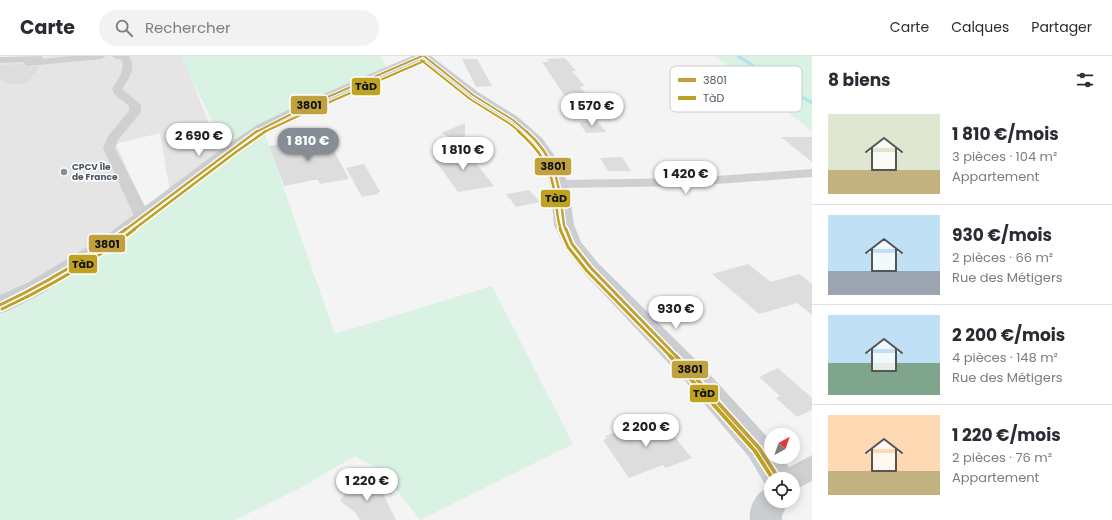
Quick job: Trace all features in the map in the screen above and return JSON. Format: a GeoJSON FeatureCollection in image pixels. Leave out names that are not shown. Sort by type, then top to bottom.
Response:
{"type":"FeatureCollection","features":[{"type":"Feature","properties":{"kind":"main road"},"geometry":{"type":"LineString","coordinates":[[0,306],[35,288],[111,241],[233,148],[262,128],[307,106],[423,56],[473,95],[513,120],[537,141],[551,162],[559,184],[564,225],[572,244],[590,268],[694,374],[759,448],[774,472]]}},
{"type":"Feature","properties":{"kind":"street"},"geometry":{"type":"LineString","coordinates":[[0,60],[54,56]]}},
{"type":"Feature","properties":{"kind":"street"},"geometry":{"type":"LineString","coordinates":[[28,63],[101,56]]}},
{"type":"Feature","properties":{"kind":"street"},"geometry":{"type":"LineString","coordinates":[[117,56],[126,58],[128,64],[127,74],[117,89],[118,92],[135,105],[135,112],[112,139],[109,148],[143,218]]}},
{"type":"Feature","properties":{"kind":"street"},"geometry":{"type":"LineString","coordinates":[[559,184],[691,182],[812,172]]}},
{"type":"Feature","properties":{"kind":"street"},"geometry":{"type":"LineString","coordinates":[[800,475],[812,467]]}},
{"type":"Feature","properties":{"kind":"shaded area","name":"CPCV Île de France"},"geometry":{"type":"Polygon","coordinates":[[[54,56],[182,56],[221,153],[170,192],[160,133],[116,144],[146,211],[0,301],[0,60],[54,56]]]}},
{"type":"Feature","properties":{"kind":"green space"},"geometry":{"type":"Polygon","coordinates":[[[180,56],[380,56],[387,68],[226,149],[180,56]]]}},
{"type":"Feature","properties":{"kind":"green space"},"geometry":{"type":"Polygon","coordinates":[[[715,56],[812,56],[812,131],[787,112],[802,112],[802,66],[728,66],[715,56]]]}},
{"type":"Feature","properties":{"kind":"green space"},"geometry":{"type":"Polygon","coordinates":[[[263,129],[335,334],[492,286],[573,444],[420,520],[381,470],[355,456],[300,488],[235,520],[0,520],[0,309],[263,129]]]}},
{"type":"Feature","properties":{"kind":"building"},"geometry":{"type":"Polygon","coordinates":[[[565,58],[576,71],[572,71],[585,86],[580,87],[595,103],[570,104],[542,62],[550,62],[546,59],[565,58]]]}},
{"type":"Feature","properties":{"kind":"building"},"geometry":{"type":"Polygon","coordinates":[[[462,59],[477,59],[492,86],[476,87],[462,59]]]}},
{"type":"Feature","properties":{"kind":"building"},"geometry":{"type":"Polygon","coordinates":[[[23,64],[28,67],[40,66],[34,74],[32,74],[32,77],[28,82],[13,85],[0,80],[0,65],[23,64]]]}},
{"type":"Feature","properties":{"kind":"building"},"geometry":{"type":"Polygon","coordinates":[[[596,119],[606,132],[586,133],[579,122],[596,119]]]}},
{"type":"Feature","properties":{"kind":"building"},"geometry":{"type":"Polygon","coordinates":[[[465,123],[465,146],[441,133],[465,123]]]}},
{"type":"Feature","properties":{"kind":"building"},"geometry":{"type":"Polygon","coordinates":[[[326,136],[349,179],[320,184],[318,180],[314,180],[284,186],[269,146],[326,136]]]}},
{"type":"Feature","properties":{"kind":"building"},"geometry":{"type":"Polygon","coordinates":[[[781,137],[812,137],[812,162],[781,137]]]}},
{"type":"Feature","properties":{"kind":"building"},"geometry":{"type":"Polygon","coordinates":[[[465,148],[466,158],[472,158],[494,186],[458,192],[435,160],[443,159],[438,152],[465,148]]]}},
{"type":"Feature","properties":{"kind":"building"},"geometry":{"type":"Polygon","coordinates":[[[622,157],[631,171],[608,171],[600,158],[622,157]]]}},
{"type":"Feature","properties":{"kind":"building"},"geometry":{"type":"Polygon","coordinates":[[[364,164],[380,192],[378,192],[378,194],[362,197],[346,168],[364,164]]]}},
{"type":"Feature","properties":{"kind":"building"},"geometry":{"type":"Polygon","coordinates":[[[529,190],[540,202],[516,207],[506,194],[529,190]]]}},
{"type":"Feature","properties":{"kind":"building"},"geometry":{"type":"Polygon","coordinates":[[[748,264],[771,282],[799,274],[812,284],[812,315],[797,303],[759,314],[712,274],[748,264]]]}},
{"type":"Feature","properties":{"kind":"building"},"geometry":{"type":"Polygon","coordinates":[[[778,368],[812,398],[812,410],[797,417],[776,398],[780,396],[759,377],[778,368]]]}},
{"type":"Feature","properties":{"kind":"building"},"geometry":{"type":"Polygon","coordinates":[[[658,417],[692,458],[666,468],[663,465],[629,478],[603,440],[607,438],[605,436],[658,417]]]}},
{"type":"Feature","properties":{"kind":"building"},"geometry":{"type":"Polygon","coordinates":[[[357,477],[383,494],[396,520],[360,520],[356,513],[340,501],[357,477]]]}},
{"type":"Feature","properties":{"kind":"waterway"},"geometry":{"type":"LineString","coordinates":[[738,56],[754,66]]}},
{"type":"Feature","properties":{"kind":"waterway"},"geometry":{"type":"LineString","coordinates":[[802,97],[812,103]]}},
{"type":"Feature","properties":{"kind":"transit line","name":"3801"},"geometry":{"type":"LineString","coordinates":[[0,305],[35,288],[111,241],[233,148],[262,128],[307,106],[422,56]]}},
{"type":"Feature","properties":{"kind":"transit line","name":"3801"},"geometry":{"type":"LineString","coordinates":[[424,56],[473,95],[513,120],[537,141],[551,162],[559,184],[564,225],[572,244],[591,268],[694,374],[759,448],[774,472]]}},
{"type":"Feature","properties":{"kind":"transit line","name":"TàD"},"geometry":{"type":"LineString","coordinates":[[421,60],[470,99],[510,124],[533,144],[547,164],[554,185],[559,226],[568,247],[587,271],[690,377],[755,451],[768,472]]}},
{"type":"Feature","properties":{"kind":"transit line","name":"TàD"},"geometry":{"type":"LineString","coordinates":[[2,309],[38,292],[114,245],[236,152],[265,132],[309,111],[424,61]]}},
{"type":"Feature","properties":{"kind":"place","name":"CPCV Île de France"},"geometry":{"type":"Point","coordinates":[64,172]}}]}
